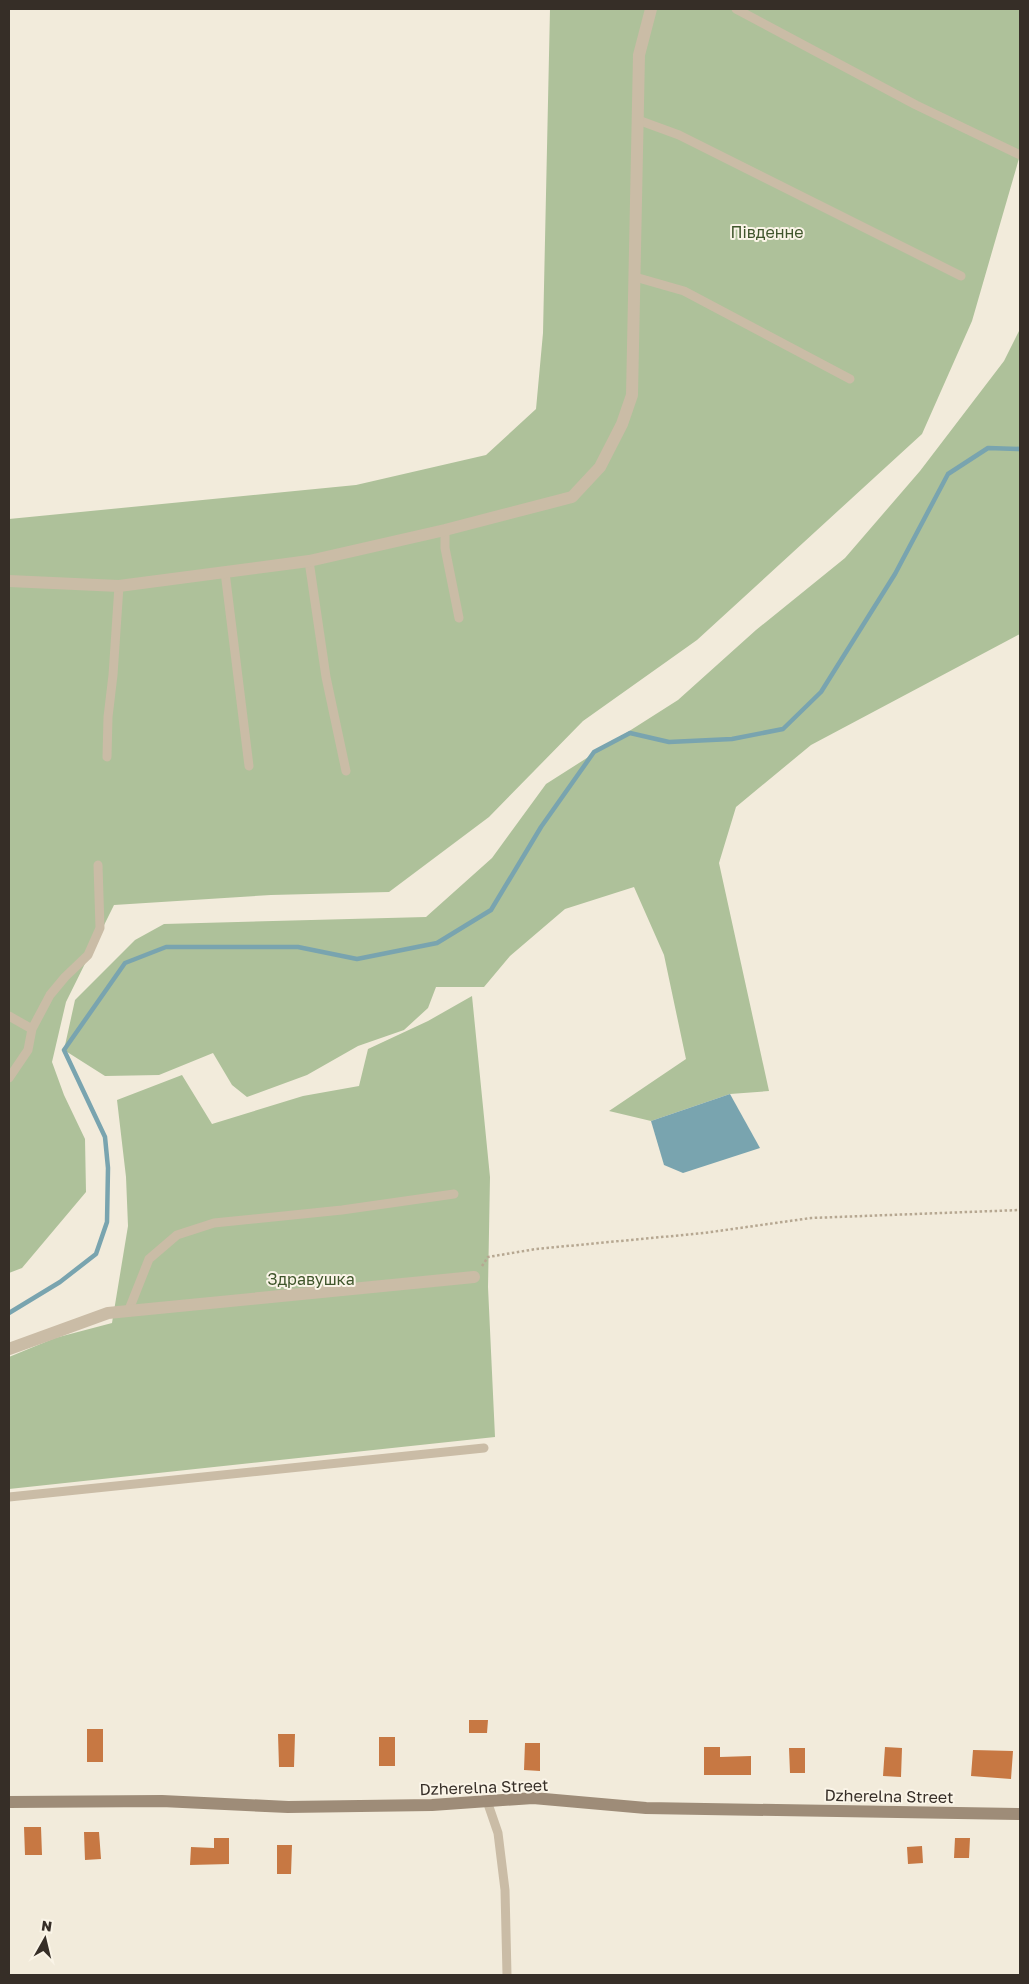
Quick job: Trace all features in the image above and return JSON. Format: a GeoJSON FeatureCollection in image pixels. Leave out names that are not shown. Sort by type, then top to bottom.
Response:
{"type":"FeatureCollection","features":[{"type":"Feature","properties":{"kind":"street"},"geometry":{"type":"LineString","coordinates":[[9,581],[119,586],[309,561],[445,530],[572,497],[600,467],[622,424],[632,395],[639,55],[651,9]]}},
{"type":"Feature","properties":{"kind":"street"},"geometry":{"type":"LineString","coordinates":[[9,1350],[108,1313],[474,1277]]}},
{"type":"Feature","properties":{"kind":"street","name":"Dzherelna Street"},"geometry":{"type":"LineString","coordinates":[[9,1802],[162,1801],[288,1808],[432,1805],[533,1798],[646,1808],[1020,1814]]}},
{"type":"Feature","properties":{"kind":"lane"},"geometry":{"type":"LineString","coordinates":[[736,9],[916,105],[1020,155]]}},
{"type":"Feature","properties":{"kind":"lane"},"geometry":{"type":"LineString","coordinates":[[638,120],[679,135],[961,276]]}},
{"type":"Feature","properties":{"kind":"lane"},"geometry":{"type":"LineString","coordinates":[[635,277],[684,291],[850,379]]}},
{"type":"Feature","properties":{"kind":"lane"},"geometry":{"type":"LineString","coordinates":[[445,530],[445,548],[459,618]]}},
{"type":"Feature","properties":{"kind":"lane"},"geometry":{"type":"LineString","coordinates":[[309,561],[326,677],[346,771]]}},
{"type":"Feature","properties":{"kind":"lane"},"geometry":{"type":"LineString","coordinates":[[225,572],[250,766]]}},
{"type":"Feature","properties":{"kind":"lane"},"geometry":{"type":"LineString","coordinates":[[108,757],[108,717],[119,586]]}},
{"type":"Feature","properties":{"kind":"lane"},"geometry":{"type":"LineString","coordinates":[[9,1078],[28,1050],[32,1029],[50,995],[65,977],[88,955],[100,928],[98,865]]}},
{"type":"Feature","properties":{"kind":"lane"},"geometry":{"type":"LineString","coordinates":[[9,1016],[32,1029]]}},
{"type":"Feature","properties":{"kind":"lane"},"geometry":{"type":"LineString","coordinates":[[128,1312],[149,1259],[177,1235],[214,1223],[342,1210],[454,1194]]}},
{"type":"Feature","properties":{"kind":"lane"},"geometry":{"type":"LineString","coordinates":[[9,1496],[484,1448]]}},
{"type":"Feature","properties":{"kind":"lane"},"geometry":{"type":"LineString","coordinates":[[487,1800],[498,1833],[505,1890],[507,1975]]}},
{"type":"Feature","properties":{"kind":"path"},"geometry":{"type":"LineString","coordinates":[[474,1277],[488,1257],[536,1249],[704,1233],[811,1218],[1020,1210]]}},
{"type":"Feature","properties":{"kind":"green space","name":"Південне"},"geometry":{"type":"Polygon","coordinates":[[[550,9],[1020,9],[1020,155],[972,321],[922,434],[697,640],[583,721],[489,817],[389,892],[271,895],[114,905],[66,1002],[52,1062],[64,1095],[85,1139],[86,1192],[22,1268],[9,1273],[9,519],[356,485],[486,455],[536,409],[543,333],[550,9]]]}},
{"type":"Feature","properties":{"kind":"green space"},"geometry":{"type":"Polygon","coordinates":[[[1020,329],[1020,634],[811,745],[736,807],[719,863],[769,1091],[730,1094],[651,1121],[609,1111],[686,1059],[664,955],[634,887],[565,909],[510,956],[484,987],[436,987],[428,1008],[404,1030],[358,1046],[307,1075],[247,1097],[232,1085],[213,1053],[159,1075],[105,1076],[64,1050],[75,1000],[135,940],[164,924],[426,917],[492,858],[546,784],[678,700],[756,630],[845,558],[920,471],[1004,361],[1020,329]]]}},
{"type":"Feature","properties":{"kind":"green space","name":"Здравушка"},"geometry":{"type":"Polygon","coordinates":[[[472,996],[490,1177],[488,1287],[495,1437],[9,1489],[9,1357],[55,1338],[112,1323],[128,1226],[126,1177],[117,1100],[182,1075],[212,1124],[303,1096],[359,1086],[368,1049],[428,1021],[472,996]]]}},
{"type":"Feature","properties":{"kind":"water"},"geometry":{"type":"Polygon","coordinates":[[[730,1094],[760,1148],[683,1173],[664,1165],[651,1121],[730,1094]]]}},
{"type":"Feature","properties":{"kind":"building"},"geometry":{"type":"Polygon","coordinates":[[[469,1720],[488,1720],[487,1733],[469,1733],[469,1720]]]}},
{"type":"Feature","properties":{"kind":"building"},"geometry":{"type":"Polygon","coordinates":[[[87,1729],[103,1729],[103,1762],[87,1762],[87,1729]]]}},
{"type":"Feature","properties":{"kind":"building"},"geometry":{"type":"Polygon","coordinates":[[[278,1734],[295,1734],[294,1767],[279,1767],[278,1734]]]}},
{"type":"Feature","properties":{"kind":"building"},"geometry":{"type":"Polygon","coordinates":[[[379,1737],[395,1737],[395,1766],[379,1766],[379,1737]]]}},
{"type":"Feature","properties":{"kind":"building"},"geometry":{"type":"Polygon","coordinates":[[[525,1743],[540,1743],[540,1771],[524,1770],[525,1743]]]}},
{"type":"Feature","properties":{"kind":"building"},"geometry":{"type":"Polygon","coordinates":[[[704,1747],[720,1747],[720,1757],[751,1756],[751,1775],[704,1775],[704,1747]]]}},
{"type":"Feature","properties":{"kind":"building"},"geometry":{"type":"Polygon","coordinates":[[[885,1747],[902,1748],[901,1777],[883,1776],[885,1747]]]}},
{"type":"Feature","properties":{"kind":"building"},"geometry":{"type":"Polygon","coordinates":[[[789,1748],[805,1748],[805,1773],[790,1773],[789,1748]]]}},
{"type":"Feature","properties":{"kind":"building"},"geometry":{"type":"Polygon","coordinates":[[[973,1750],[1013,1751],[1011,1779],[971,1776],[973,1750]]]}},
{"type":"Feature","properties":{"kind":"building"},"geometry":{"type":"Polygon","coordinates":[[[24,1827],[41,1827],[42,1855],[25,1855],[24,1827]]]}},
{"type":"Feature","properties":{"kind":"building"},"geometry":{"type":"Polygon","coordinates":[[[84,1832],[99,1832],[101,1859],[85,1860],[84,1832]]]}},
{"type":"Feature","properties":{"kind":"building"},"geometry":{"type":"Polygon","coordinates":[[[214,1838],[229,1838],[229,1864],[190,1865],[191,1847],[214,1848],[214,1838]]]}},
{"type":"Feature","properties":{"kind":"building"},"geometry":{"type":"Polygon","coordinates":[[[955,1838],[970,1838],[969,1858],[954,1858],[955,1838]]]}},
{"type":"Feature","properties":{"kind":"building"},"geometry":{"type":"Polygon","coordinates":[[[277,1845],[292,1845],[291,1874],[277,1874],[277,1845]]]}},
{"type":"Feature","properties":{"kind":"building"},"geometry":{"type":"Polygon","coordinates":[[[922,1846],[923,1863],[908,1864],[907,1847],[922,1846]]]}},
{"type":"Feature","properties":{"kind":"waterway"},"geometry":{"type":"LineString","coordinates":[[9,1313],[60,1282],[96,1254],[107,1222],[108,1168],[105,1137],[64,1050],[125,963],[166,947],[298,947],[357,959],[437,943],[491,910],[541,827],[594,752],[630,733],[669,742],[732,739],[783,729],[821,692],[895,574],[948,474],[988,448],[1020,449]]}}]}
